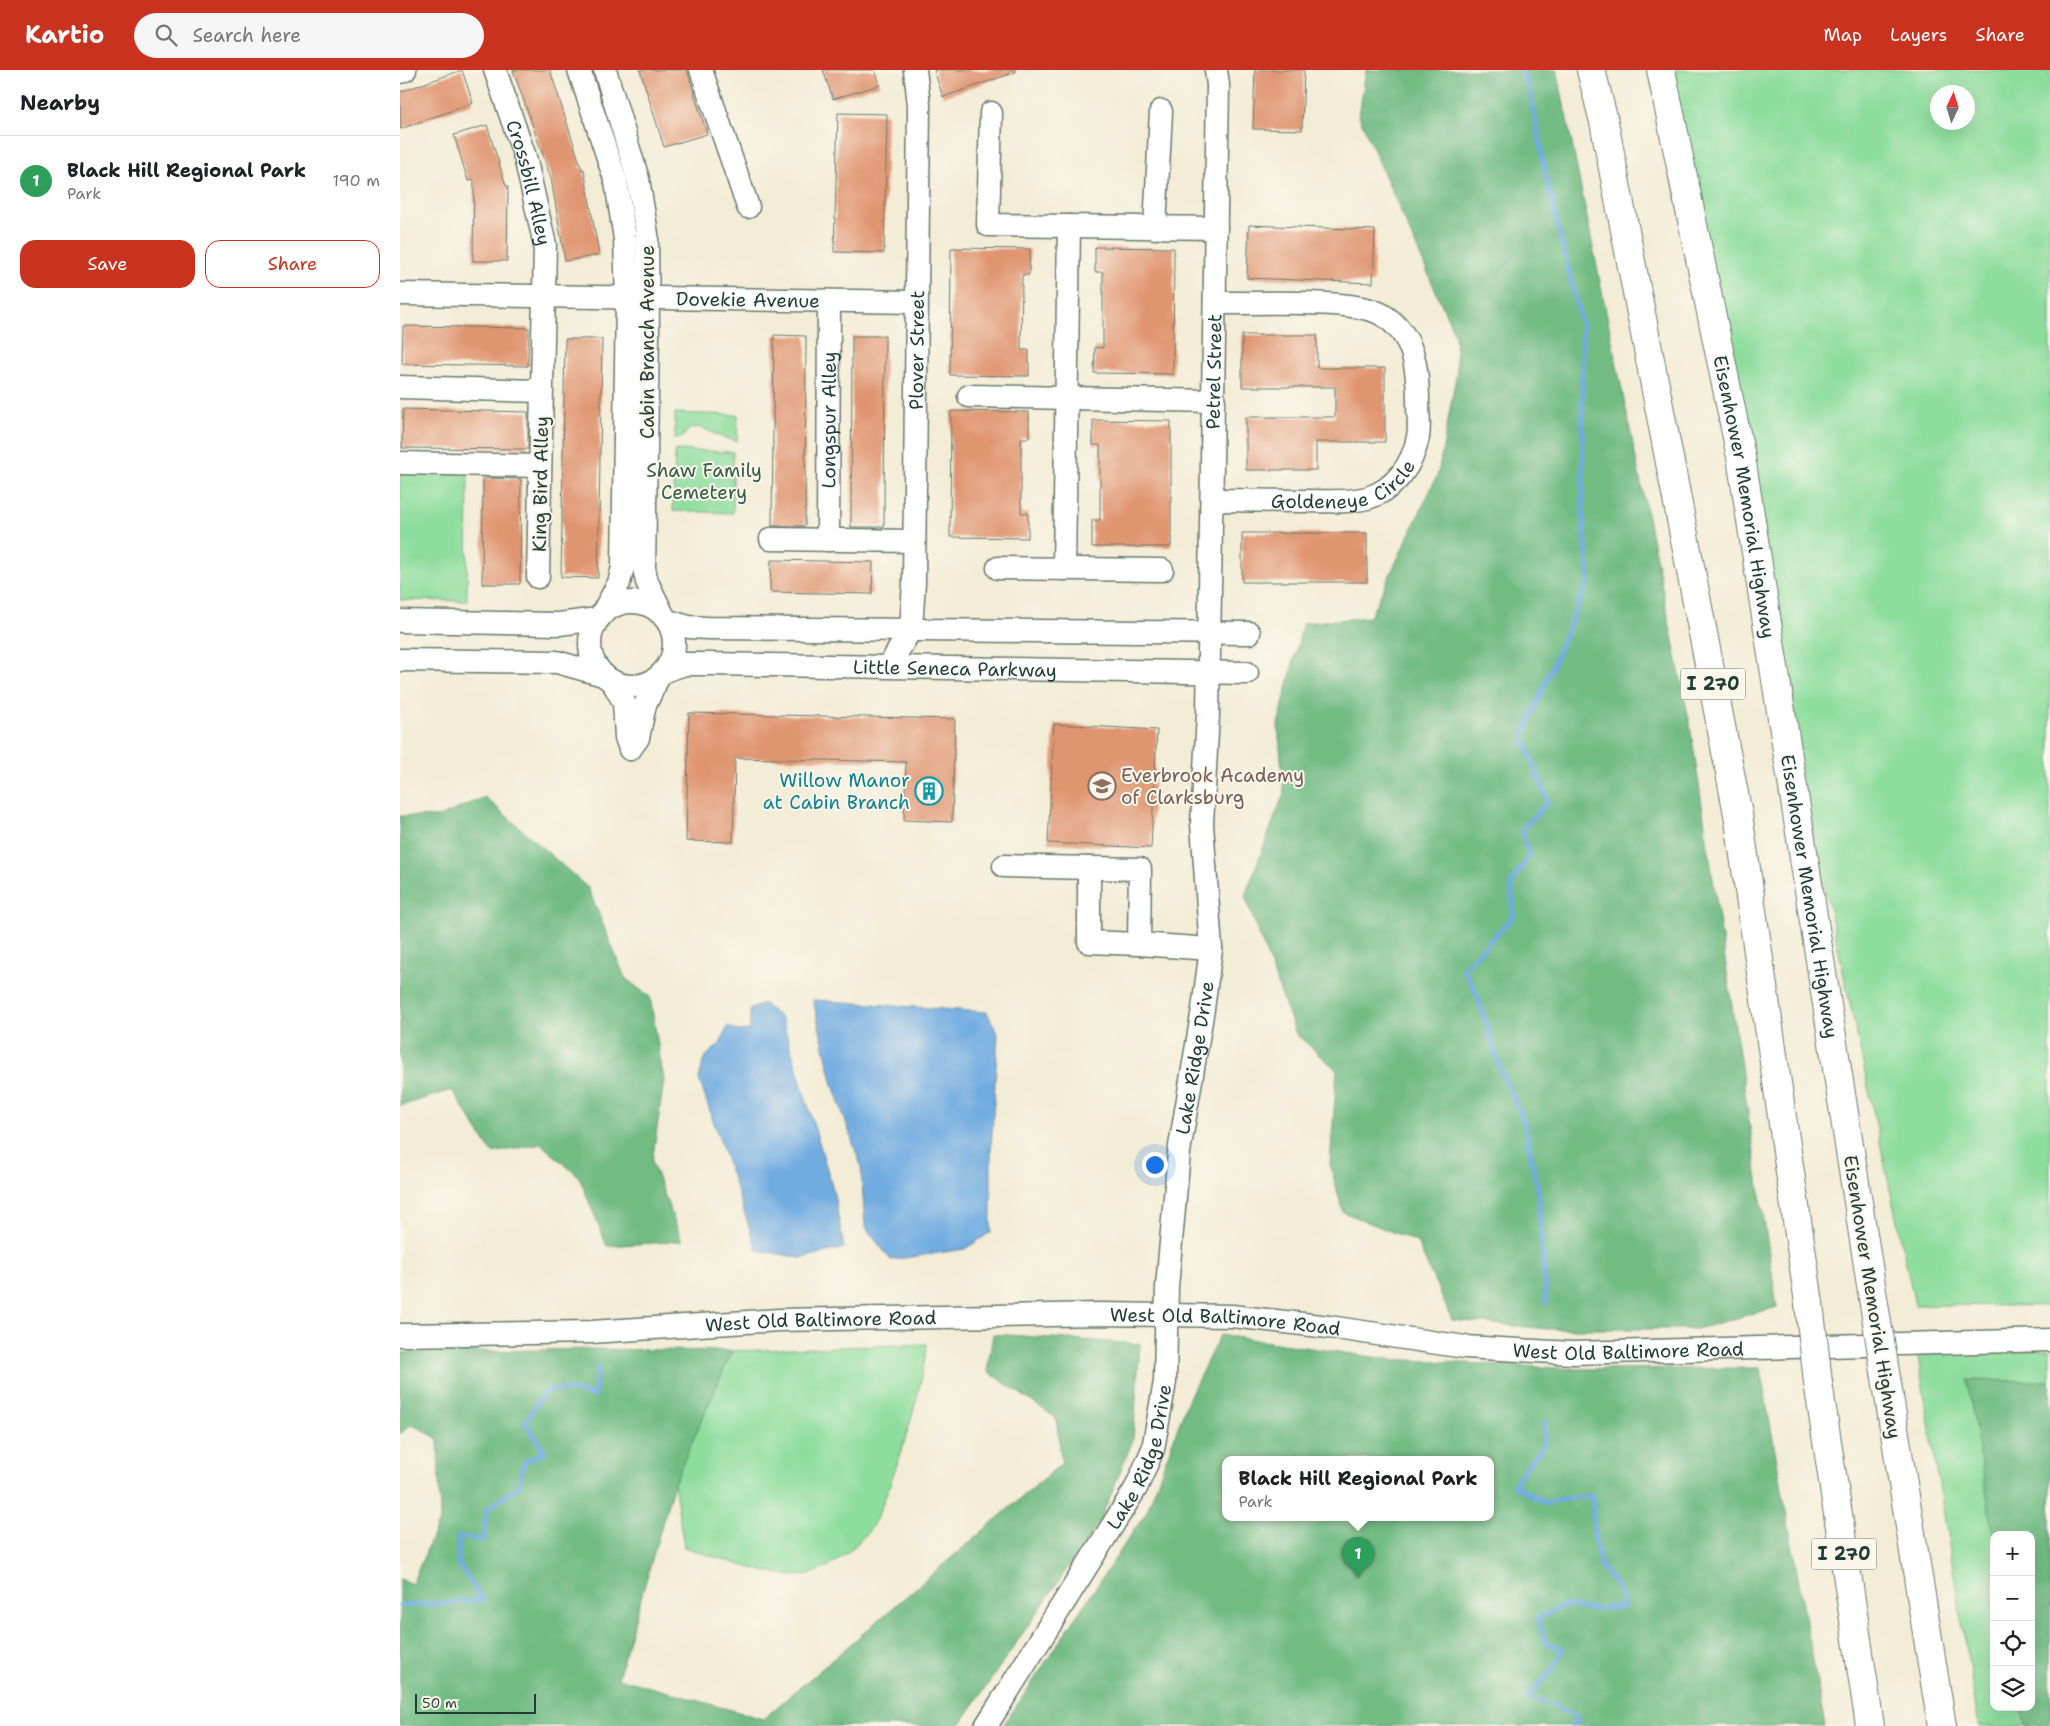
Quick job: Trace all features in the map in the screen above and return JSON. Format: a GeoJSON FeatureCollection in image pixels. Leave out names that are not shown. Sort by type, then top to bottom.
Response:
{"type":"FeatureCollection","features":[{"type":"Feature","properties":{"kind":"highway","name":"I 270"},"geometry":{"type":"LineString","coordinates":[[1591,70],[1604,122],[1738,814],[1809,1303],[1818,1382],[1870,1726]]}},
{"type":"Feature","properties":{"kind":"highway","name":"Eisenhower Memorial Highway"},"geometry":{"type":"LineString","coordinates":[[1661,70],[1741,457],[1942,1726]]}},
{"type":"Feature","properties":{"kind":"street"},"geometry":{"type":"LineString","coordinates":[[400,72],[405,70]]}},
{"type":"Feature","properties":{"kind":"street","name":"Crossbill Alley"},"geometry":{"type":"LineString","coordinates":[[494,70],[525,157],[545,245],[543,297]]}},
{"type":"Feature","properties":{"kind":"street","name":"Cabin Branch Avenue"},"geometry":{"type":"LineString","coordinates":[[579,70],[616,182],[625,239],[638,299],[644,568],[647,582],[665,618]]}},
{"type":"Feature","properties":{"kind":"street","name":"Cabin Branch Avenue"},"geometry":{"type":"LineString","coordinates":[[600,615],[619,583],[623,568],[638,299],[647,234],[638,179],[606,70]]}},
{"type":"Feature","properties":{"kind":"street"},"geometry":{"type":"LineString","coordinates":[[701,70],[748,207]]}},
{"type":"Feature","properties":{"kind":"street","name":"Plover Street"},"geometry":{"type":"LineString","coordinates":[[911,629],[914,541],[919,105],[915,70]]}},
{"type":"Feature","properties":{"kind":"street","name":"Petrel Street"},"geometry":{"type":"LineString","coordinates":[[1209,672],[1218,85],[1216,70]]}},
{"type":"Feature","properties":{"kind":"street"},"geometry":{"type":"LineString","coordinates":[[1155,228],[1161,111]]}},
{"type":"Feature","properties":{"kind":"street"},"geometry":{"type":"LineString","coordinates":[[991,113],[988,225],[1216,228]]}},
{"type":"Feature","properties":{"kind":"street"},"geometry":{"type":"LineString","coordinates":[[1064,569],[1069,226]]}},
{"type":"Feature","properties":{"kind":"street","name":"Dovekie Avenue"},"geometry":{"type":"LineString","coordinates":[[400,294],[916,302]]}},
{"type":"Feature","properties":{"kind":"street","name":"King Bird Alley"},"geometry":{"type":"LineString","coordinates":[[538,578],[543,297]]}},
{"type":"Feature","properties":{"kind":"street","name":"Longspur Alley"},"geometry":{"type":"LineString","coordinates":[[828,540],[830,301]]}},
{"type":"Feature","properties":{"kind":"street","name":"Goldeneye Circle"},"geometry":{"type":"LineString","coordinates":[[1212,500],[1345,501],[1368,497],[1388,488],[1402,475],[1412,456],[1418,436],[1418,374],[1414,353],[1405,336],[1392,321],[1378,313],[1356,305],[1215,303]]}},
{"type":"Feature","properties":{"kind":"street","name":"King Bird Alley"},"geometry":{"type":"LineString","coordinates":[[400,387],[541,390]]}},
{"type":"Feature","properties":{"kind":"street"},"geometry":{"type":"LineString","coordinates":[[970,396],[1214,401]]}},
{"type":"Feature","properties":{"kind":"street"},"geometry":{"type":"LineString","coordinates":[[400,463],[540,466]]}},
{"type":"Feature","properties":{"kind":"street"},"geometry":{"type":"LineString","coordinates":[[771,539],[914,541]]}},
{"type":"Feature","properties":{"kind":"street"},"geometry":{"type":"LineString","coordinates":[[998,568],[1162,570]]}},
{"type":"Feature","properties":{"kind":"street"},"geometry":{"type":"LineString","coordinates":[[400,621],[559,624],[600,615],[614,605],[627,602],[640,602],[653,607],[665,618],[673,633],[672,660],[661,674],[645,705],[638,738],[630,749],[626,736],[624,702],[607,678],[595,666],[589,642],[591,630],[600,615]]}},
{"type":"Feature","properties":{"kind":"street","name":"Little Seneca Parkway"},"geometry":{"type":"LineString","coordinates":[[665,618],[689,627],[708,628],[1249,633]]}},
{"type":"Feature","properties":{"kind":"street"},"geometry":{"type":"LineString","coordinates":[[889,666],[911,629]]}},
{"type":"Feature","properties":{"kind":"street"},"geometry":{"type":"LineString","coordinates":[[400,660],[558,662],[635,686],[661,674]]}},
{"type":"Feature","properties":{"kind":"street","name":"Little Seneca Parkway"},"geometry":{"type":"LineString","coordinates":[[661,674],[686,664],[1247,673]]}},
{"type":"Feature","properties":{"kind":"street","name":"Lake Ridge Drive"},"geometry":{"type":"LineString","coordinates":[[986,1726],[1136,1488],[1153,1449],[1160,1417],[1165,1382],[1167,1315],[1179,1152],[1211,949],[1202,824],[1209,672]]}},
{"type":"Feature","properties":{"kind":"street"},"geometry":{"type":"LineString","coordinates":[[1004,866],[1140,869],[1139,944]]}},
{"type":"Feature","properties":{"kind":"street"},"geometry":{"type":"LineString","coordinates":[[1089,868],[1090,942],[1211,949]]}},
{"type":"Feature","properties":{"kind":"street","name":"West Old Baltimore Road"},"geometry":{"type":"LineString","coordinates":[[400,1335],[591,1332],[779,1320],[1167,1315],[1240,1317],[1320,1326],[1466,1347],[1572,1353],[2050,1340]]}},
{"type":"Feature","properties":{"kind":"green space"},"geometry":{"type":"Polygon","coordinates":[[[1366,70],[1557,70],[1690,725],[1777,1307],[1697,1329],[1548,1329],[1452,1320],[1417,1242],[1343,1212],[1330,1164],[1337,1070],[1296,1034],[1245,896],[1284,793],[1278,725],[1303,623],[1370,617],[1438,474],[1457,371],[1455,335],[1359,116],[1366,70]]]}},
{"type":"Feature","properties":{"kind":"green space"},"geometry":{"type":"Polygon","coordinates":[[[1649,70],[2050,70],[2050,1306],[1915,1305],[1649,70]]]}},
{"type":"Feature","properties":{"kind":"green space"},"geometry":{"type":"Polygon","coordinates":[[[675,413],[738,415],[737,441],[723,438],[696,427],[687,431],[683,437],[675,439],[675,413]]]}},
{"type":"Feature","properties":{"kind":"green space","name":"Shaw Family Cemetery"},"geometry":{"type":"Polygon","coordinates":[[[675,450],[733,452],[733,513],[673,511],[675,450]]]}},
{"type":"Feature","properties":{"kind":"green space"},"geometry":{"type":"Polygon","coordinates":[[[400,472],[468,472],[467,601],[400,600],[400,472]]]}},
{"type":"Feature","properties":{"kind":"green space"},"geometry":{"type":"Polygon","coordinates":[[[485,797],[588,888],[625,978],[650,997],[664,1081],[652,1162],[682,1241],[607,1246],[579,1177],[541,1144],[492,1153],[452,1090],[400,1106],[400,816],[439,817],[485,797]]]}},
{"type":"Feature","properties":{"kind":"green space"},"geometry":{"type":"Polygon","coordinates":[[[993,1334],[1140,1344],[1133,1440],[1100,1521],[959,1726],[400,1726],[400,1579],[412,1584],[440,1519],[438,1439],[412,1424],[400,1434],[400,1353],[589,1349],[732,1351],[674,1483],[618,1678],[763,1719],[1062,1463],[1056,1418],[987,1371],[993,1334]]]}},
{"type":"Feature","properties":{"kind":"green space"},"geometry":{"type":"Polygon","coordinates":[[[1220,1335],[1387,1359],[1579,1369],[1760,1368],[1825,1726],[1003,1726],[1147,1511],[1188,1400],[1220,1335]]]}},
{"type":"Feature","properties":{"kind":"green space"},"geometry":{"type":"Polygon","coordinates":[[[927,1344],[921,1380],[912,1415],[883,1503],[872,1527],[849,1551],[834,1563],[818,1571],[798,1576],[748,1567],[684,1547],[674,1483],[732,1351],[927,1344]]]}},
{"type":"Feature","properties":{"kind":"green space"},"geometry":{"type":"Polygon","coordinates":[[[2050,1350],[2050,1726],[1979,1726],[1917,1351],[2050,1350]]]}},
{"type":"Feature","properties":{"kind":"green space"},"geometry":{"type":"Polygon","coordinates":[[[1967,1380],[2050,1381],[2050,1726],[2025,1726],[2023,1711],[2035,1711],[2035,1531],[1993,1531],[1967,1380]]]}},
{"type":"Feature","properties":{"kind":"water"},"geometry":{"type":"Polygon","coordinates":[[[813,1000],[987,1012],[998,1035],[991,1149],[991,1232],[965,1249],[891,1260],[865,1227],[861,1166],[833,1085],[813,1000]]]}},
{"type":"Feature","properties":{"kind":"water"},"geometry":{"type":"Polygon","coordinates":[[[763,1003],[782,1019],[833,1189],[844,1248],[801,1258],[757,1250],[699,1079],[704,1058],[720,1044],[728,1026],[737,1031],[750,1030],[750,1010],[763,1003]]]}},
{"type":"Feature","properties":{"kind":"building"},"geometry":{"type":"Polygon","coordinates":[[[462,70],[473,103],[400,129],[400,92],[462,70]]]}},
{"type":"Feature","properties":{"kind":"building"},"geometry":{"type":"Polygon","coordinates":[[[513,70],[550,70],[582,170],[584,169],[599,255],[565,261],[551,178],[513,70]]]}},
{"type":"Feature","properties":{"kind":"building"},"geometry":{"type":"Polygon","coordinates":[[[640,70],[687,70],[707,134],[664,147],[640,70]]]}},
{"type":"Feature","properties":{"kind":"building"},"geometry":{"type":"Polygon","coordinates":[[[823,70],[875,70],[880,85],[833,99],[823,70]]]}},
{"type":"Feature","properties":{"kind":"building"},"geometry":{"type":"Polygon","coordinates":[[[934,70],[1016,70],[1016,72],[943,97],[934,70]]]}},
{"type":"Feature","properties":{"kind":"building"},"geometry":{"type":"Polygon","coordinates":[[[1255,70],[1304,70],[1302,130],[1253,129],[1255,70]]]}},
{"type":"Feature","properties":{"kind":"building"},"geometry":{"type":"Polygon","coordinates":[[[838,113],[887,114],[884,253],[834,252],[838,113]]]}},
{"type":"Feature","properties":{"kind":"building"},"geometry":{"type":"Polygon","coordinates":[[[487,125],[506,186],[508,186],[507,261],[473,261],[474,179],[468,181],[454,135],[487,125]]]}},
{"type":"Feature","properties":{"kind":"building"},"geometry":{"type":"Polygon","coordinates":[[[1249,225],[1375,230],[1373,283],[1247,278],[1249,225]]]}},
{"type":"Feature","properties":{"kind":"building"},"geometry":{"type":"Polygon","coordinates":[[[1095,247],[1174,248],[1173,374],[1094,373],[1095,347],[1103,348],[1103,272],[1095,272],[1095,247]]]}},
{"type":"Feature","properties":{"kind":"building"},"geometry":{"type":"Polygon","coordinates":[[[951,248],[1030,249],[1029,275],[1022,275],[1021,350],[1029,350],[1029,376],[950,375],[951,248]]]}},
{"type":"Feature","properties":{"kind":"building"},"geometry":{"type":"Polygon","coordinates":[[[403,326],[529,328],[528,366],[402,364],[403,326]]]}},
{"type":"Feature","properties":{"kind":"building"},"geometry":{"type":"Polygon","coordinates":[[[774,335],[806,336],[805,526],[772,526],[774,335]]]}},
{"type":"Feature","properties":{"kind":"building"},"geometry":{"type":"Polygon","coordinates":[[[1242,335],[1317,335],[1317,368],[1385,368],[1385,442],[1316,442],[1316,470],[1246,470],[1246,417],[1335,417],[1335,387],[1242,387],[1242,335]]]}},
{"type":"Feature","properties":{"kind":"building"},"geometry":{"type":"Polygon","coordinates":[[[852,336],[885,336],[884,527],[851,527],[852,336]]]}},
{"type":"Feature","properties":{"kind":"building"},"geometry":{"type":"Polygon","coordinates":[[[565,339],[602,339],[598,578],[561,577],[565,339]]]}},
{"type":"Feature","properties":{"kind":"building"},"geometry":{"type":"Polygon","coordinates":[[[403,409],[528,412],[528,449],[402,448],[403,409]]]}},
{"type":"Feature","properties":{"kind":"building"},"geometry":{"type":"Polygon","coordinates":[[[951,411],[1029,412],[1029,438],[1021,438],[1021,513],[1028,513],[1028,538],[950,537],[951,411]]]}},
{"type":"Feature","properties":{"kind":"building"},"geometry":{"type":"Polygon","coordinates":[[[1093,420],[1171,421],[1171,547],[1092,547],[1092,520],[1100,520],[1100,445],[1093,445],[1093,420]]]}},
{"type":"Feature","properties":{"kind":"building"},"geometry":{"type":"Polygon","coordinates":[[[483,478],[521,479],[520,584],[482,584],[483,478]]]}},
{"type":"Feature","properties":{"kind":"building"},"geometry":{"type":"Polygon","coordinates":[[[1242,533],[1367,533],[1367,582],[1242,582],[1242,533]]]}},
{"type":"Feature","properties":{"kind":"building"},"geometry":{"type":"Polygon","coordinates":[[[771,560],[873,562],[872,594],[770,592],[771,560]]]}},
{"type":"Feature","properties":{"kind":"building","name":"Willow Manor at Cabin Branch"},"geometry":{"type":"Polygon","coordinates":[[[689,713],[955,719],[952,822],[904,820],[906,762],[735,758],[733,842],[686,841],[689,713]]]}},
{"type":"Feature","properties":{"kind":"building","name":"Everbrook Academy of Clarksburg"},"geometry":{"type":"Polygon","coordinates":[[[1054,724],[1157,730],[1151,848],[1048,843],[1054,724]]]}},
{"type":"Feature","properties":{"kind":"waterway"},"geometry":{"type":"LineString","coordinates":[[1520,70],[1529,86],[1546,177],[1582,326],[1583,517],[1589,579],[1523,736],[1548,802],[1522,830],[1529,856],[1511,884],[1514,916],[1463,969],[1477,994],[1501,1071],[1525,1124],[1538,1192],[1546,1303]]}},
{"type":"Feature","properties":{"kind":"waterway"},"geometry":{"type":"LineString","coordinates":[[400,1606],[483,1600],[458,1564],[458,1537],[483,1540],[487,1509],[518,1487],[524,1462],[545,1452],[525,1422],[546,1390],[572,1390],[594,1396],[598,1367]]}},
{"type":"Feature","properties":{"kind":"waterway"},"geometry":{"type":"LineString","coordinates":[[1545,1421],[1543,1447],[1514,1485],[1545,1503],[1592,1496],[1595,1541],[1601,1567],[1618,1587],[1624,1607],[1585,1609],[1565,1605],[1537,1618],[1546,1643],[1563,1649],[1552,1671],[1527,1697],[1557,1707],[1579,1719],[1572,1726]]}},
{"type":"Feature","properties":{"kind":"place","name":"Everbrook Academy of Clarksburg"},"geometry":{"type":"Point","coordinates":[1102,786]}},
{"type":"Feature","properties":{"kind":"place","name":"Willow Manor at Cabin Branch"},"geometry":{"type":"Point","coordinates":[929,791]}},
{"type":"Feature","properties":{"kind":"place","name":"Black Hill Regional Park"},"geometry":{"type":"Point","coordinates":[1358,1578]}}]}
